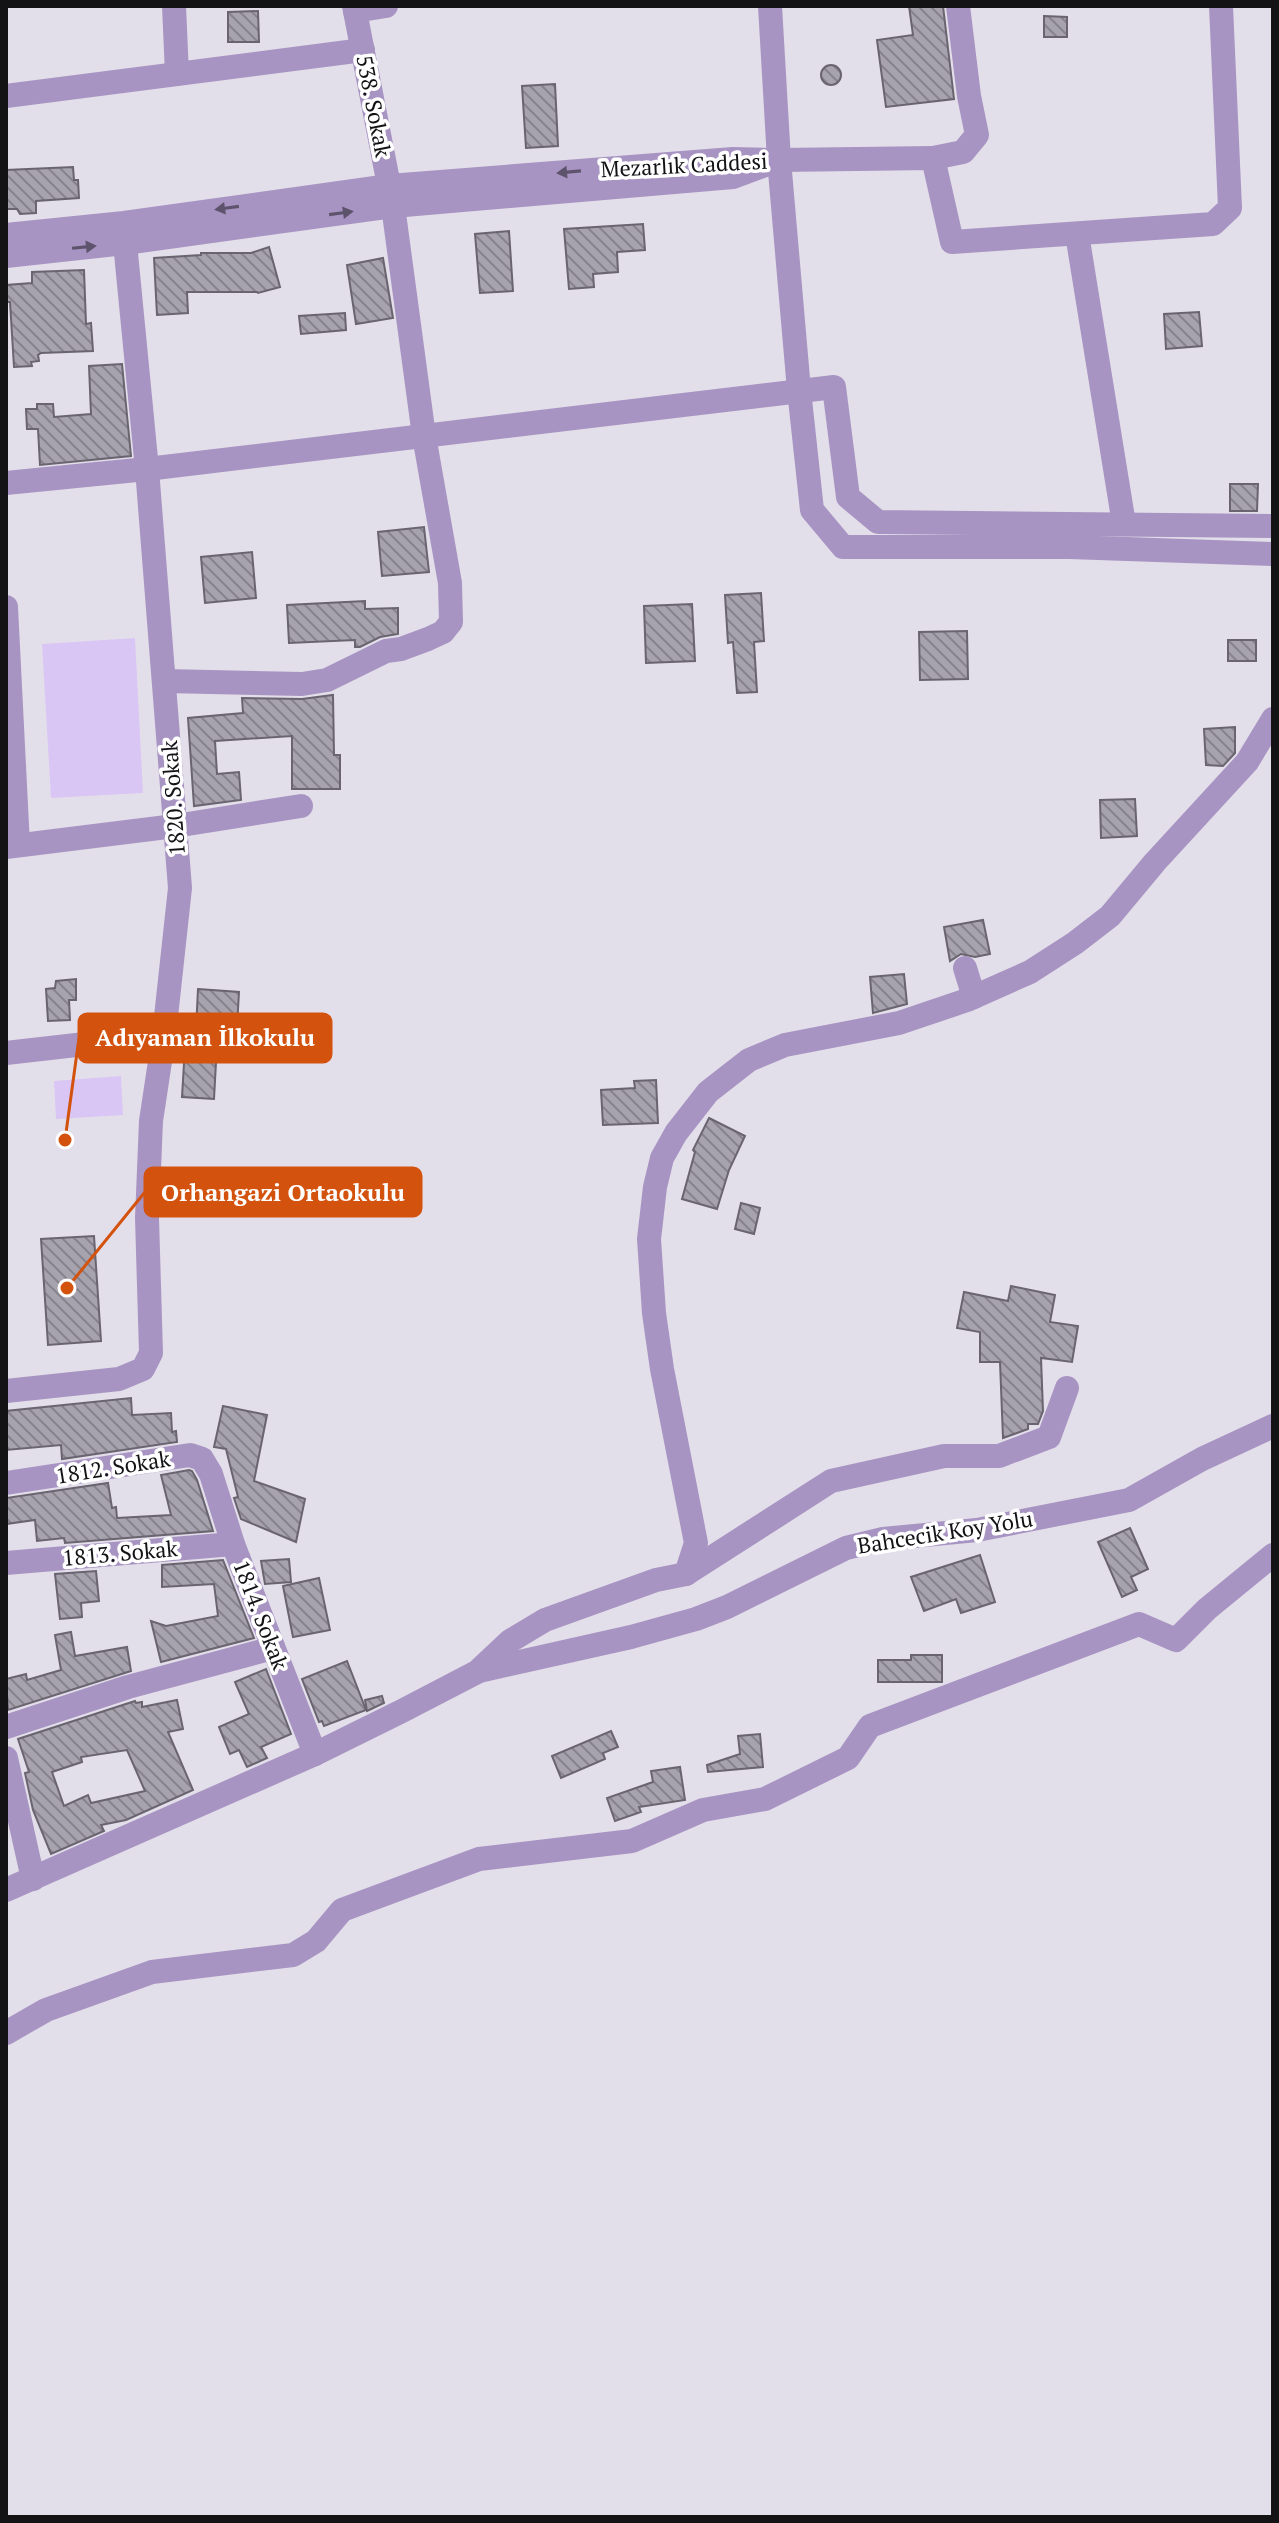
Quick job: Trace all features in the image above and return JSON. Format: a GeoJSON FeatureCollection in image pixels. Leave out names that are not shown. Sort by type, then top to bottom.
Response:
{"type":"FeatureCollection","features":[{"type":"Feature","properties":{"kind":"street"},"geometry":{"type":"LineString","coordinates":[[174,6],[177,74]]}},
{"type":"Feature","properties":{"kind":"street"},"geometry":{"type":"LineString","coordinates":[[354,9],[386,6]]}},
{"type":"Feature","properties":{"kind":"street"},"geometry":{"type":"LineString","coordinates":[[770,6],[779,160],[812,510],[843,547],[1069,547],[1273,554]]}},
{"type":"Feature","properties":{"kind":"street","name":"Mezarlık Caddesi"},"geometry":{"type":"LineString","coordinates":[[6,235],[391,196],[733,177],[779,160],[933,158],[963,152],[977,135],[958,6]]}},
{"type":"Feature","properties":{"kind":"street"},"geometry":{"type":"LineString","coordinates":[[933,158],[952,242],[1213,224],[1230,208],[1221,6]]}},
{"type":"Feature","properties":{"kind":"street","name":"538. Sokak"},"geometry":{"type":"LineString","coordinates":[[164,681],[302,684],[327,680],[386,651],[401,649],[443,632],[451,622],[450,583],[424,436],[391,196],[354,9]]}},
{"type":"Feature","properties":{"kind":"street"},"geometry":{"type":"LineString","coordinates":[[6,96],[363,50]]}},
{"type":"Feature","properties":{"kind":"street","name":"Mezarlık Caddesi"},"geometry":{"type":"LineString","coordinates":[[6,256],[125,243],[391,196]]}},
{"type":"Feature","properties":{"kind":"street"},"geometry":{"type":"LineString","coordinates":[[1077,234],[1124,524]]}},
{"type":"Feature","properties":{"kind":"street","name":"1820. Sokak"},"geometry":{"type":"LineString","coordinates":[[6,1391],[119,1379],[143,1369],[151,1353],[147,1218],[151,1121],[180,888],[147,469],[125,243]]}},
{"type":"Feature","properties":{"kind":"street"},"geometry":{"type":"LineString","coordinates":[[6,483],[834,387],[848,497],[878,522],[1273,526]]}},
{"type":"Feature","properties":{"kind":"street"},"geometry":{"type":"LineString","coordinates":[[6,607],[12,846],[175,826],[301,806]]}},
{"type":"Feature","properties":{"kind":"street"},"geometry":{"type":"LineString","coordinates":[[686,1574],[696,1543],[662,1369],[649,1239],[655,1187],[669,1129],[708,1092],[749,1060],[785,1045],[899,1023],[974,997],[1030,972],[1075,943],[1110,916],[1247,762],[1273,719]]}},
{"type":"Feature","properties":{"kind":"street"},"geometry":{"type":"LineString","coordinates":[[965,968],[974,997]]}},
{"type":"Feature","properties":{"kind":"street"},"geometry":{"type":"LineString","coordinates":[[6,1053],[164,1035]]}},
{"type":"Feature","properties":{"kind":"street"},"geometry":{"type":"LineString","coordinates":[[6,1890],[315,1754],[477,1672],[510,1641],[545,1620],[656,1580],[686,1574],[831,1481],[944,1456],[999,1456],[1049,1437],[1067,1388]]}},
{"type":"Feature","properties":{"kind":"street","name":"Bahcecik Koy Yolu"},"geometry":{"type":"LineString","coordinates":[[477,1672],[696,1619],[727,1607],[846,1548],[883,1539],[977,1530],[1129,1500],[1202,1459],[1273,1426]]}},
{"type":"Feature","properties":{"kind":"street","name":"1812. Sokak"},"geometry":{"type":"LineString","coordinates":[[6,1483],[190,1455],[202,1459],[211,1474]]}},
{"type":"Feature","properties":{"kind":"street","name":"1814. Sokak"},"geometry":{"type":"LineString","coordinates":[[211,1474],[233,1544],[315,1754]]}},
{"type":"Feature","properties":{"kind":"street","name":"1813. Sokak"},"geometry":{"type":"LineString","coordinates":[[6,1563],[233,1544]]}},
{"type":"Feature","properties":{"kind":"street"},"geometry":{"type":"LineString","coordinates":[[6,2033],[46,2010],[152,1972],[293,1955],[316,1941],[342,1910],[479,1859],[632,1841],[703,1810],[765,1799],[848,1758],[870,1726],[1139,1624],[1176,1640],[1207,1609],[1273,1555]]}},
{"type":"Feature","properties":{"kind":"street"},"geometry":{"type":"LineString","coordinates":[[6,1727],[128,1687],[273,1648]]}},
{"type":"Feature","properties":{"kind":"street"},"geometry":{"type":"LineString","coordinates":[[6,1758],[33,1879]]}},
{"type":"Feature","properties":{"kind":"shaded area"},"geometry":{"type":"Polygon","coordinates":[[[135,638],[143,793],[51,798],[42,644],[135,638]]]}},
{"type":"Feature","properties":{"kind":"shaded area"},"geometry":{"type":"Polygon","coordinates":[[[121,1076],[123,1115],[56,1119],[54,1081],[121,1076]]]}},
{"type":"Feature","properties":{"kind":"building"},"geometry":{"type":"Polygon","coordinates":[[[909,6],[943,6],[954,99],[886,107],[877,40],[913,35],[909,6]]]}},
{"type":"Feature","properties":{"kind":"building"},"geometry":{"type":"Polygon","coordinates":[[[258,11],[259,42],[228,42],[228,12],[258,11]]]}},
{"type":"Feature","properties":{"kind":"building"},"geometry":{"type":"Polygon","coordinates":[[[1044,16],[1067,17],[1067,37],[1044,37],[1044,16]]]}},
{"type":"Feature","properties":{"kind":"building"},"geometry":{"type":"Polygon","coordinates":[[[827,65],[835,65],[841,75],[835,85],[827,85],[821,79],[821,71],[827,65]]]}},
{"type":"Feature","properties":{"kind":"building"},"geometry":{"type":"Polygon","coordinates":[[[555,84],[558,146],[526,148],[522,86],[555,84]]]}},
{"type":"Feature","properties":{"kind":"building"},"geometry":{"type":"Polygon","coordinates":[[[73,167],[74,180],[78,180],[79,198],[36,201],[36,213],[20,214],[17,209],[6,209],[6,170],[73,167]]]}},
{"type":"Feature","properties":{"kind":"building"},"geometry":{"type":"Polygon","coordinates":[[[643,224],[645,250],[617,252],[618,272],[593,274],[594,287],[569,289],[564,229],[643,224]]]}},
{"type":"Feature","properties":{"kind":"building"},"geometry":{"type":"Polygon","coordinates":[[[509,231],[513,291],[480,293],[475,234],[509,231]]]}},
{"type":"Feature","properties":{"kind":"building"},"geometry":{"type":"Polygon","coordinates":[[[269,247],[280,287],[258,293],[187,292],[188,313],[157,315],[154,258],[201,253],[251,253],[269,247]]]}},
{"type":"Feature","properties":{"kind":"building"},"geometry":{"type":"Polygon","coordinates":[[[383,258],[393,318],[356,324],[347,265],[383,258]]]}},
{"type":"Feature","properties":{"kind":"building"},"geometry":{"type":"Polygon","coordinates":[[[84,270],[86,324],[91,323],[93,351],[41,353],[38,355],[39,361],[31,362],[32,366],[14,367],[6,285],[32,283],[32,272],[84,270]]]}},
{"type":"Feature","properties":{"kind":"building"},"geometry":{"type":"Polygon","coordinates":[[[1199,312],[1202,346],[1166,349],[1164,314],[1199,312]]]}},
{"type":"Feature","properties":{"kind":"building"},"geometry":{"type":"Polygon","coordinates":[[[345,313],[346,330],[301,334],[299,316],[345,313]]]}},
{"type":"Feature","properties":{"kind":"building"},"geometry":{"type":"Polygon","coordinates":[[[122,364],[131,456],[40,465],[38,429],[27,429],[26,409],[37,409],[37,404],[53,404],[54,417],[91,414],[89,366],[122,364]]]}},
{"type":"Feature","properties":{"kind":"building"},"geometry":{"type":"Polygon","coordinates":[[[1230,484],[1258,484],[1257,511],[1230,511],[1230,484]]]}},
{"type":"Feature","properties":{"kind":"building"},"geometry":{"type":"Polygon","coordinates":[[[424,527],[429,572],[382,576],[378,532],[424,527]]]}},
{"type":"Feature","properties":{"kind":"building"},"geometry":{"type":"Polygon","coordinates":[[[252,552],[256,598],[205,603],[201,557],[252,552]]]}},
{"type":"Feature","properties":{"kind":"building"},"geometry":{"type":"Polygon","coordinates":[[[761,593],[764,641],[754,642],[757,692],[737,693],[733,642],[728,643],[725,595],[761,593]]]}},
{"type":"Feature","properties":{"kind":"building"},"geometry":{"type":"Polygon","coordinates":[[[365,601],[365,609],[398,608],[398,634],[380,637],[360,647],[355,647],[355,640],[289,643],[287,605],[365,601]]]}},
{"type":"Feature","properties":{"kind":"building"},"geometry":{"type":"Polygon","coordinates":[[[692,604],[695,661],[646,663],[644,606],[692,604]]]}},
{"type":"Feature","properties":{"kind":"building"},"geometry":{"type":"Polygon","coordinates":[[[967,631],[968,679],[920,680],[919,632],[967,631]]]}},
{"type":"Feature","properties":{"kind":"building"},"geometry":{"type":"Polygon","coordinates":[[[1228,640],[1256,640],[1256,661],[1228,661],[1228,640]]]}},
{"type":"Feature","properties":{"kind":"building"},"geometry":{"type":"Polygon","coordinates":[[[333,695],[334,755],[340,755],[340,789],[292,789],[292,736],[215,741],[217,774],[239,772],[241,800],[194,806],[188,718],[243,713],[242,698],[302,699],[333,695]]]}},
{"type":"Feature","properties":{"kind":"building"},"geometry":{"type":"Polygon","coordinates":[[[1235,727],[1235,753],[1223,766],[1206,765],[1204,729],[1235,727]]]}},
{"type":"Feature","properties":{"kind":"building"},"geometry":{"type":"Polygon","coordinates":[[[1135,799],[1137,836],[1101,838],[1100,800],[1135,799]]]}},
{"type":"Feature","properties":{"kind":"building"},"geometry":{"type":"Polygon","coordinates":[[[983,920],[990,954],[975,957],[961,954],[950,961],[944,927],[983,920]]]}},
{"type":"Feature","properties":{"kind":"building"},"geometry":{"type":"Polygon","coordinates":[[[904,974],[907,1004],[873,1013],[870,977],[904,974]]]}},
{"type":"Feature","properties":{"kind":"building"},"geometry":{"type":"Polygon","coordinates":[[[76,979],[76,1000],[69,1000],[70,1020],[48,1021],[46,989],[55,988],[56,981],[76,979]]]}},
{"type":"Feature","properties":{"kind":"building"},"geometry":{"type":"Polygon","coordinates":[[[198,989],[239,992],[237,1027],[218,1026],[214,1099],[182,1097],[186,1030],[196,1030],[198,989]]]}},
{"type":"Feature","properties":{"kind":"building"},"geometry":{"type":"Polygon","coordinates":[[[656,1080],[658,1123],[603,1125],[601,1090],[635,1088],[634,1081],[656,1080]]]}},
{"type":"Feature","properties":{"kind":"building"},"geometry":{"type":"Polygon","coordinates":[[[709,1118],[745,1136],[729,1170],[717,1209],[682,1199],[693,1150],[709,1118]]]}},
{"type":"Feature","properties":{"kind":"building"},"geometry":{"type":"Polygon","coordinates":[[[741,1203],[760,1208],[754,1234],[735,1229],[741,1203]]]}},
{"type":"Feature","properties":{"kind":"building"},"geometry":{"type":"Polygon","coordinates":[[[94,1236],[101,1341],[48,1345],[41,1239],[94,1236]]]}},
{"type":"Feature","properties":{"kind":"building"},"geometry":{"type":"Polygon","coordinates":[[[1011,1286],[1055,1295],[1050,1322],[1078,1326],[1072,1362],[1041,1358],[1043,1411],[1038,1424],[1028,1424],[1028,1429],[1003,1438],[1000,1362],[980,1362],[980,1332],[957,1328],[964,1292],[1008,1301],[1011,1286]]]}},
{"type":"Feature","properties":{"kind":"building"},"geometry":{"type":"Polygon","coordinates":[[[131,1398],[132,1415],[171,1413],[172,1432],[176,1431],[177,1442],[62,1459],[61,1445],[6,1450],[6,1411],[131,1398]]]}},
{"type":"Feature","properties":{"kind":"building"},"geometry":{"type":"Polygon","coordinates":[[[223,1406],[267,1415],[254,1481],[305,1499],[296,1542],[241,1519],[234,1498],[238,1497],[226,1449],[214,1447],[223,1406]]]}},
{"type":"Feature","properties":{"kind":"building"},"geometry":{"type":"Polygon","coordinates":[[[189,1470],[197,1480],[213,1531],[65,1543],[64,1538],[37,1541],[35,1520],[6,1524],[6,1498],[108,1483],[117,1518],[171,1515],[161,1475],[189,1470]]]}},
{"type":"Feature","properties":{"kind":"building"},"geometry":{"type":"Polygon","coordinates":[[[1130,1528],[1148,1569],[1131,1577],[1137,1590],[1122,1597],[1098,1542],[1130,1528]]]}},
{"type":"Feature","properties":{"kind":"building"},"geometry":{"type":"Polygon","coordinates":[[[980,1555],[995,1602],[961,1613],[956,1599],[924,1611],[911,1577],[980,1555]]]}},
{"type":"Feature","properties":{"kind":"building"},"geometry":{"type":"Polygon","coordinates":[[[289,1559],[291,1582],[265,1584],[261,1561],[289,1559]]]}},
{"type":"Feature","properties":{"kind":"building"},"geometry":{"type":"Polygon","coordinates":[[[223,1560],[254,1638],[161,1662],[151,1621],[166,1626],[218,1616],[214,1584],[162,1587],[162,1565],[223,1560]]]}},
{"type":"Feature","properties":{"kind":"building"},"geometry":{"type":"Polygon","coordinates":[[[96,1571],[99,1601],[81,1603],[82,1617],[60,1619],[55,1574],[96,1571]]]}},
{"type":"Feature","properties":{"kind":"building"},"geometry":{"type":"Polygon","coordinates":[[[319,1578],[330,1630],[293,1637],[283,1586],[319,1578]]]}},
{"type":"Feature","properties":{"kind":"building"},"geometry":{"type":"Polygon","coordinates":[[[71,1632],[75,1656],[127,1647],[131,1671],[8,1710],[6,1679],[26,1674],[27,1680],[61,1670],[55,1635],[71,1632]]]}},
{"type":"Feature","properties":{"kind":"building"},"geometry":{"type":"Polygon","coordinates":[[[911,1655],[942,1655],[942,1682],[878,1682],[878,1660],[911,1660],[911,1655]]]}},
{"type":"Feature","properties":{"kind":"building"},"geometry":{"type":"Polygon","coordinates":[[[347,1661],[366,1710],[324,1726],[322,1721],[319,1722],[302,1679],[347,1661]]]}},
{"type":"Feature","properties":{"kind":"building"},"geometry":{"type":"Polygon","coordinates":[[[266,1669],[291,1734],[261,1747],[267,1758],[247,1767],[239,1750],[230,1754],[219,1727],[249,1714],[235,1682],[266,1669]]]}},
{"type":"Feature","properties":{"kind":"building"},"geometry":{"type":"Polygon","coordinates":[[[382,1696],[384,1703],[367,1711],[365,1700],[382,1696]]]}},
{"type":"Feature","properties":{"kind":"building"},"geometry":{"type":"Polygon","coordinates":[[[177,1700],[183,1729],[168,1732],[193,1790],[126,1820],[101,1825],[104,1831],[51,1854],[33,1810],[25,1773],[29,1772],[18,1739],[135,1701],[142,1702],[142,1707],[177,1700]],[[127,1750],[81,1757],[82,1762],[52,1772],[64,1806],[88,1795],[91,1803],[145,1791],[127,1750]]]}},
{"type":"Feature","properties":{"kind":"building"},"geometry":{"type":"Polygon","coordinates":[[[611,1731],[618,1747],[603,1753],[605,1759],[561,1778],[552,1756],[611,1731]]]}},
{"type":"Feature","properties":{"kind":"building"},"geometry":{"type":"Polygon","coordinates":[[[760,1734],[763,1767],[708,1772],[707,1765],[740,1754],[738,1736],[760,1734]]]}},
{"type":"Feature","properties":{"kind":"building"},"geometry":{"type":"Polygon","coordinates":[[[680,1767],[685,1800],[639,1807],[641,1812],[615,1821],[607,1798],[653,1782],[651,1771],[680,1767]]]}},
{"type":"Feature","properties":{"kind":"place","name":"Adıyaman İlkokulu"},"geometry":{"type":"Point","coordinates":[65,1140]}},
{"type":"Feature","properties":{"kind":"place","name":"Orhangazi Ortaokulu"},"geometry":{"type":"Point","coordinates":[67,1288]}}]}
